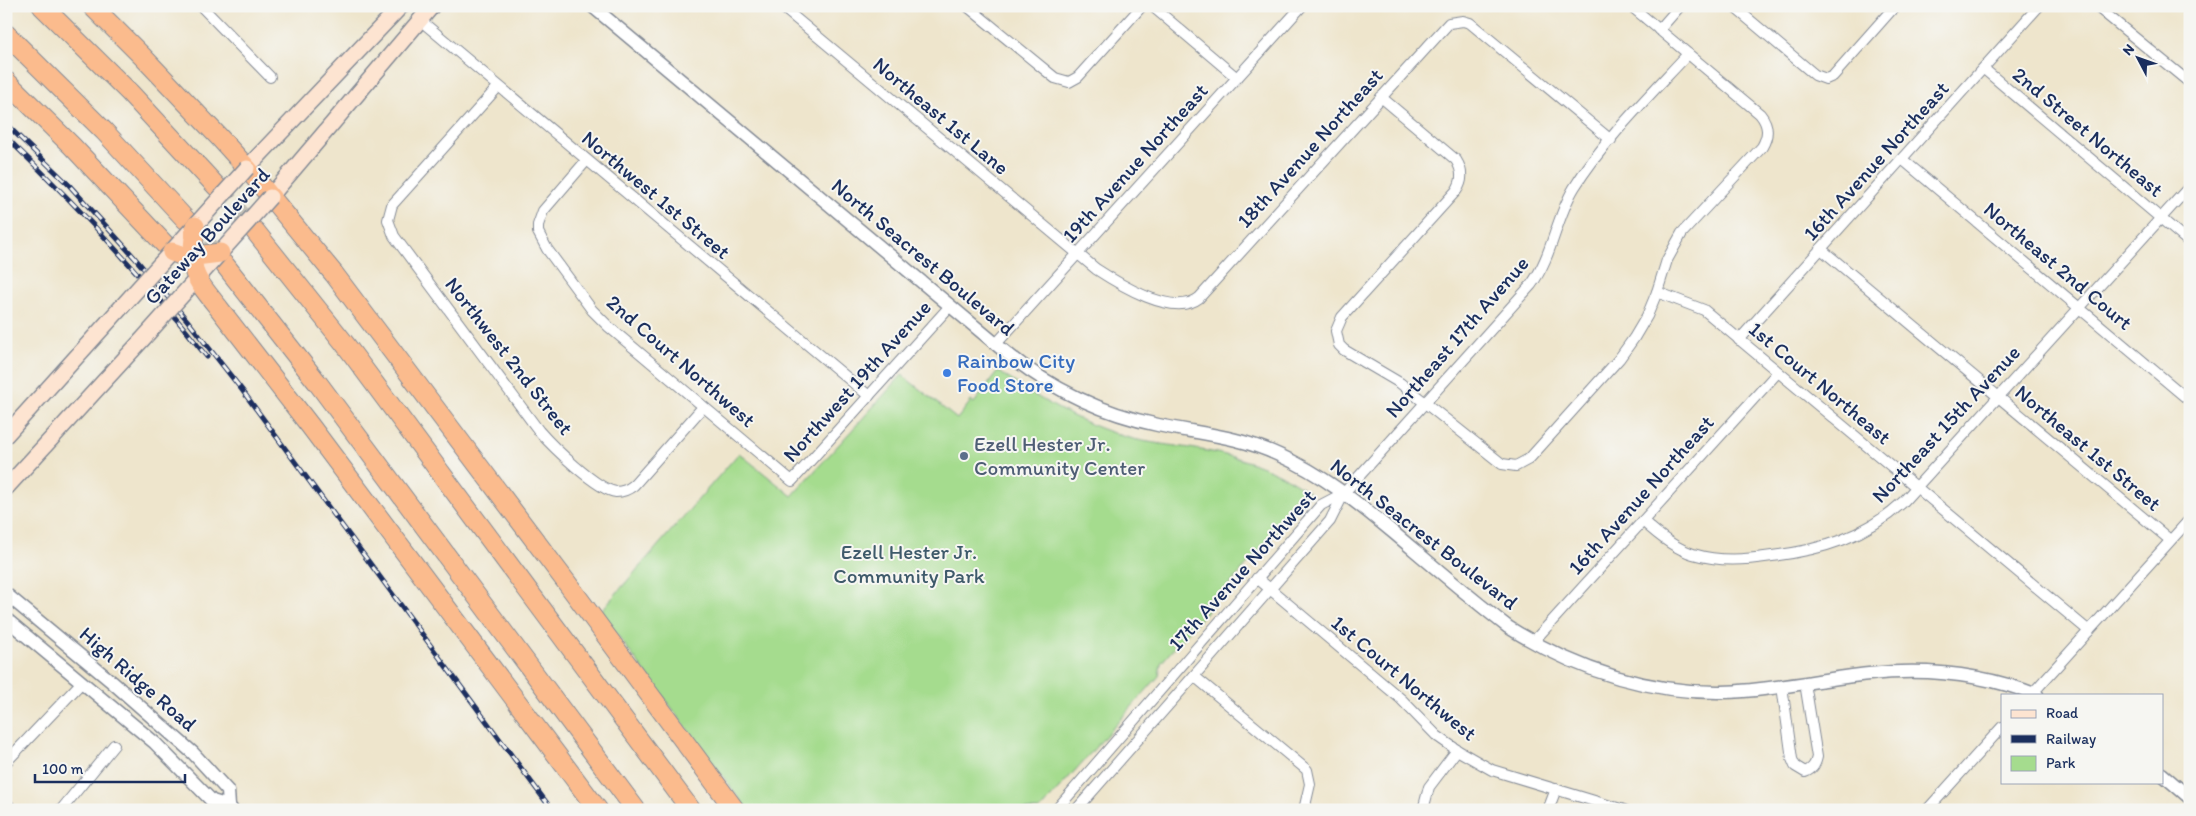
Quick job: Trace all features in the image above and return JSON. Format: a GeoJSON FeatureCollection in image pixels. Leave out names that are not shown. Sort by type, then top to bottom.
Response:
{"type":"FeatureCollection","features":[{"type":"Feature","properties":{"kind":"highway"},"geometry":{"type":"LineString","coordinates":[[42,6],[130,93],[217,186]]}},
{"type":"Feature","properties":{"kind":"highway"},"geometry":{"type":"LineString","coordinates":[[92,6],[169,83],[247,168],[358,306],[735,810]]}},
{"type":"Feature","properties":{"kind":"highway"},"geometry":{"type":"LineString","coordinates":[[6,34],[92,118],[191,223],[192,267],[196,280],[311,427],[598,810]]}},
{"type":"Feature","properties":{"kind":"highway"},"geometry":{"type":"LineString","coordinates":[[6,81],[91,166],[168,248],[179,255],[222,259],[317,382],[636,810]]}},
{"type":"Feature","properties":{"kind":"highway"},"geometry":{"type":"LineString","coordinates":[[256,231],[345,344],[691,810]]}},
{"type":"Feature","properties":{"kind":"main road","name":"Gateway Boulevard"},"geometry":{"type":"LineString","coordinates":[[6,435],[117,312],[168,248],[191,223],[247,168],[401,6]]}},
{"type":"Feature","properties":{"kind":"main road","name":"Gateway Boulevard"},"geometry":{"type":"LineString","coordinates":[[6,488],[196,280],[222,259],[270,197],[432,6]]}},
{"type":"Feature","properties":{"kind":"street"},"geometry":{"type":"LineString","coordinates":[[202,6],[270,77]]}},
{"type":"Feature","properties":{"kind":"street","name":"North Seacrest Boulevard"},"geometry":{"type":"LineString","coordinates":[[592,6],[950,306],[1038,376],[1087,403],[1133,419],[1225,436],[1252,444],[1303,466],[1344,493],[1484,609],[1533,642],[1593,670],[1656,687],[1722,692],[1870,674],[1929,672],[1987,680],[2034,694]]}},
{"type":"Feature","properties":{"kind":"street","name":"Northeast 1st Lane"},"geometry":{"type":"LineString","coordinates":[[781,6],[1078,254]]}},
{"type":"Feature","properties":{"kind":"street"},"geometry":{"type":"LineString","coordinates":[[967,6],[1055,78],[1069,82],[1078,77],[1142,6]]}},
{"type":"Feature","properties":{"kind":"street"},"geometry":{"type":"LineString","coordinates":[[1152,6],[1237,78]]}},
{"type":"Feature","properties":{"kind":"street","name":"19th Avenue Northeast"},"geometry":{"type":"LineString","coordinates":[[996,344],[1302,6]]}},
{"type":"Feature","properties":{"kind":"street"},"geometry":{"type":"LineString","coordinates":[[1381,97],[1456,160],[1460,166],[1462,178],[1456,191],[1342,318],[1336,331],[1339,345],[1344,350],[1400,383],[1502,464],[1516,466],[1529,459],[1619,359],[1647,316],[1667,260],[1682,233],[1766,140],[1767,126],[1760,114],[1631,6]]}},
{"type":"Feature","properties":{"kind":"street"},"geometry":{"type":"LineString","coordinates":[[1659,30],[1680,6]]}},
{"type":"Feature","properties":{"kind":"street"},"geometry":{"type":"LineString","coordinates":[[1733,6],[1815,75],[1826,79],[1833,76],[1895,6]]}},
{"type":"Feature","properties":{"kind":"street","name":"16th Avenue Northeast"},"geometry":{"type":"LineString","coordinates":[[1739,340],[2039,6]]}},
{"type":"Feature","properties":{"kind":"street"},"geometry":{"type":"LineString","coordinates":[[2096,6],[2190,82]]}},
{"type":"Feature","properties":{"kind":"street","name":"Northwest 1st Street"},"geometry":{"type":"LineString","coordinates":[[420,20],[586,161],[869,396]]}},
{"type":"Feature","properties":{"kind":"street","name":"18th Avenue Northeast"},"geometry":{"type":"LineString","coordinates":[[1078,254],[1117,282],[1139,293],[1179,305],[1193,302],[1443,28],[1456,21],[1470,23],[1611,140]]}},
{"type":"Feature","properties":{"kind":"street","name":"Northeast 17th Avenue"},"geometry":{"type":"LineString","coordinates":[[1344,493],[1531,286],[1548,259],[1562,213],[1573,190],[1587,168],[1688,54]]}},
{"type":"Feature","properties":{"kind":"street","name":"2nd Street Northeast"},"geometry":{"type":"LineString","coordinates":[[1984,69],[2190,243]]}},
{"type":"Feature","properties":{"kind":"street","name":"Northwest 2nd Street"},"geometry":{"type":"LineString","coordinates":[[498,87],[392,205],[388,220],[394,236],[539,431],[549,442],[607,489],[622,492],[634,485],[703,407]]}},
{"type":"Feature","properties":{"kind":"street","name":"Northeast 2nd Court"},"geometry":{"type":"LineString","coordinates":[[1902,160],[2190,401]]}},
{"type":"Feature","properties":{"kind":"street","name":"2nd Court Northwest"},"geometry":{"type":"LineString","coordinates":[[586,161],[540,217],[538,232],[542,239],[600,319],[792,481]]}},
{"type":"Feature","properties":{"kind":"street","name":"Northeast 15th Avenue"},"geometry":{"type":"LineString","coordinates":[[1643,521],[1669,542],[1692,554],[1725,560],[1742,560],[1808,551],[1852,537],[1892,512],[1916,488],[2190,186]]}},
{"type":"Feature","properties":{"kind":"street","name":"Northeast 1st Street"},"geometry":{"type":"LineString","coordinates":[[1821,249],[2170,540]]}},
{"type":"Feature","properties":{"kind":"street","name":"1st Court Northeast"},"geometry":{"type":"LineString","coordinates":[[1657,292],[1698,307],[2089,631]]}},
{"type":"Feature","properties":{"kind":"street","name":"Northwest 19th Avenue"},"geometry":{"type":"LineString","coordinates":[[792,481],[950,306]]}},
{"type":"Feature","properties":{"kind":"street","name":"16th Avenue Northeast"},"geometry":{"type":"LineString","coordinates":[[1533,642],[1778,372]]}},
{"type":"Feature","properties":{"kind":"street","name":"17th Avenue Northwest"},"geometry":{"type":"LineString","coordinates":[[1056,810],[1322,505],[1344,493]]}},
{"type":"Feature","properties":{"kind":"street","name":"17th Avenue Northwest"},"geometry":{"type":"LineString","coordinates":[[1076,810],[1330,521],[1344,493]]}},
{"type":"Feature","properties":{"kind":"street"},"geometry":{"type":"LineString","coordinates":[[2034,694],[2190,519]]}},
{"type":"Feature","properties":{"kind":"street","name":"1st Court Northwest"},"geometry":{"type":"LineString","coordinates":[[1257,578],[1401,699],[1437,736],[1457,750],[1492,770],[1624,810]]}},
{"type":"Feature","properties":{"kind":"street","name":"High Ridge Road"},"geometry":{"type":"LineString","coordinates":[[6,594],[146,710],[193,753],[228,791],[230,808],[212,801],[178,765],[133,724],[6,619]]}},
{"type":"Feature","properties":{"kind":"street"},"geometry":{"type":"LineString","coordinates":[[1194,676],[1307,770],[1310,784],[1304,810]]}},
{"type":"Feature","properties":{"kind":"street"},"geometry":{"type":"LineString","coordinates":[[6,762],[82,682]]}},
{"type":"Feature","properties":{"kind":"street"},"geometry":{"type":"LineString","coordinates":[[1782,686],[1792,760],[1799,770],[1805,772],[1811,770],[1816,764],[1817,758],[1806,683]]}},
{"type":"Feature","properties":{"kind":"street"},"geometry":{"type":"LineString","coordinates":[[133,724],[146,710]]}},
{"type":"Feature","properties":{"kind":"street"},"geometry":{"type":"LineString","coordinates":[[1927,810],[2001,728]]}},
{"type":"Feature","properties":{"kind":"street"},"geometry":{"type":"LineString","coordinates":[[61,810],[114,745]]}},
{"type":"Feature","properties":{"kind":"street"},"geometry":{"type":"LineString","coordinates":[[1423,810],[1429,787],[1457,750]]}},
{"type":"Feature","properties":{"kind":"street"},"geometry":{"type":"LineString","coordinates":[[2164,776],[2187,796]]}},
{"type":"Feature","properties":{"kind":"street"},"geometry":{"type":"LineString","coordinates":[[1548,810],[1556,789]]}},
{"type":"Feature","properties":{"kind":"street"},"geometry":{"type":"LineString","coordinates":[[6,802],[12,810]]}},
{"type":"Feature","properties":{"kind":"green space","name":"Ezell Hester Jr. Community Park"},"geometry":{"type":"Polygon","coordinates":[[[998,371],[1028,391],[1092,425],[1126,437],[1192,448],[1244,460],[1286,477],[1310,493],[1161,663],[1159,676],[1040,810],[748,810],[600,612],[739,453],[792,496],[902,375],[957,419],[971,401],[974,403],[998,371]]]}},
{"type":"Feature","properties":{"kind":"tunnel"},"geometry":{"type":"LineString","coordinates":[[217,187],[255,231]]}},
{"type":"Feature","properties":{"kind":"tunnel"},"geometry":{"type":"LineString","coordinates":[[187,221],[225,265]]}},
{"type":"Feature","properties":{"kind":"railway"},"geometry":{"type":"LineString","coordinates":[[6,124],[69,185],[134,257],[187,320],[242,390],[552,810]]}},
{"type":"Feature","properties":{"kind":"railway"},"geometry":{"type":"LineString","coordinates":[[6,137],[110,243],[160,299],[207,357]]}},
{"type":"Feature","properties":{"kind":"place","name":"Rainbow City Food Store"},"geometry":{"type":"Point","coordinates":[947,373]}},
{"type":"Feature","properties":{"kind":"place","name":"Ezell Hester Jr. Community Center"},"geometry":{"type":"Point","coordinates":[964,456]}}]}
